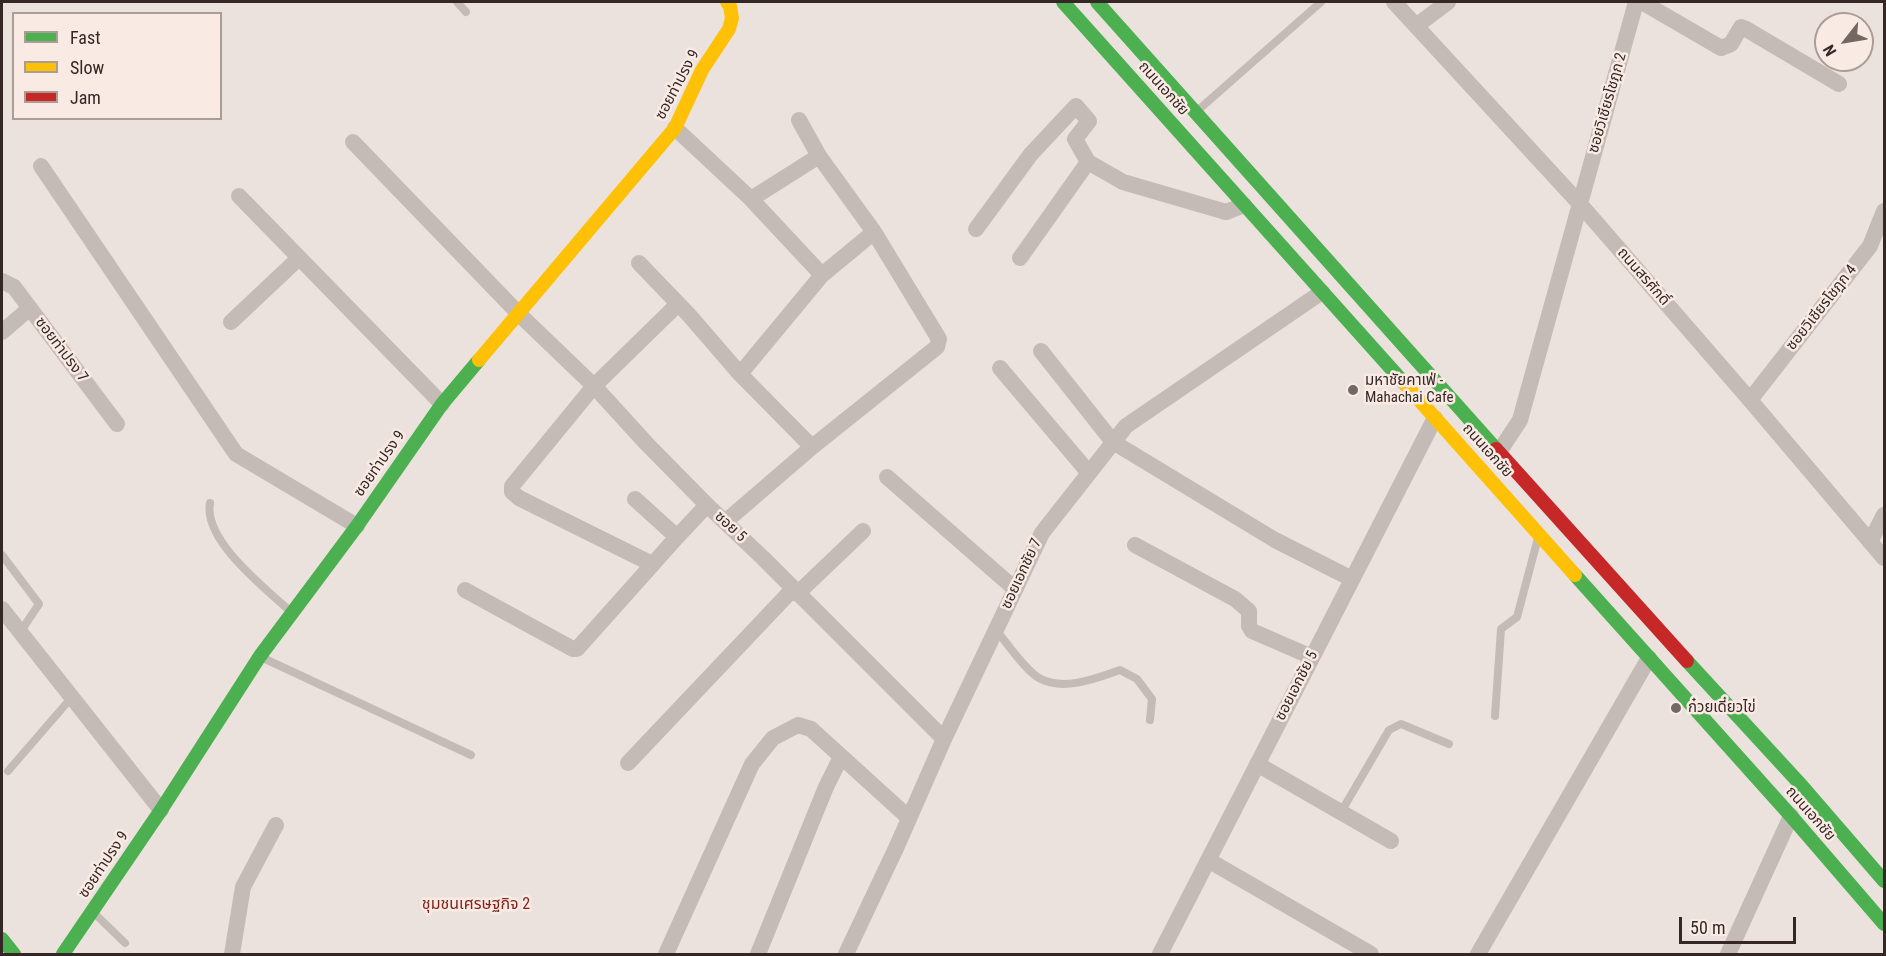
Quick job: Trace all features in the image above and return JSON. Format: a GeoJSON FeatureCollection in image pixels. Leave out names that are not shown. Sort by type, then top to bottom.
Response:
{"type":"FeatureCollection","features":[{"type":"Feature","properties":{"kind":"main road","name":"ถนนเอกชัย"},"geometry":{"type":"LineString","coordinates":[[1063,2],[1791,816],[1884,924]]}},
{"type":"Feature","properties":{"kind":"main road","name":"ถนนเอกชัย"},"geometry":{"type":"LineString","coordinates":[[1097,2],[1884,881]]}},
{"type":"Feature","properties":{"kind":"main road","name":"ซอยท่าปรง 9"},"geometry":{"type":"LineString","coordinates":[[63,954],[161,810],[260,656],[357,526],[442,404],[675,128],[702,70],[729,29],[732,18],[729,4]]}},
{"type":"Feature","properties":{"kind":"main road"},"geometry":{"type":"LineString","coordinates":[[1648,658],[1667,638]]}},
{"type":"Feature","properties":{"kind":"main road"},"geometry":{"type":"LineString","coordinates":[[2,939],[14,954]]}},
{"type":"Feature","properties":{"kind":"street","name":"ถนนสรศักดิ์"},"geometry":{"type":"LineString","coordinates":[[1394,2],[1580,204],[1884,558]]}},
{"type":"Feature","properties":{"kind":"street"},"geometry":{"type":"LineString","coordinates":[[1416,26],[1448,2]]}},
{"type":"Feature","properties":{"kind":"street","name":"ซอยวิเชียรโชฎก 2"},"geometry":{"type":"LineString","coordinates":[[1499,452],[1520,420],[1636,2]]}},
{"type":"Feature","properties":{"kind":"street"},"geometry":{"type":"LineString","coordinates":[[1642,2],[1721,48],[1731,44],[1741,27],[1746,29],[1839,84]]}},
{"type":"Feature","properties":{"kind":"street"},"geometry":{"type":"LineString","coordinates":[[976,229],[1031,154],[1076,106],[1089,121],[1075,139],[1088,162],[1123,182],[1226,212],[1244,205]]}},
{"type":"Feature","properties":{"kind":"street"},"geometry":{"type":"LineString","coordinates":[[725,522],[939,343],[939,339],[874,232],[819,156],[799,120]]}},
{"type":"Feature","properties":{"kind":"street"},"geometry":{"type":"LineString","coordinates":[[675,128],[751,199],[822,275]]}},
{"type":"Feature","properties":{"kind":"street","name":"ซอย 5"},"geometry":{"type":"LineString","coordinates":[[353,142],[519,314],[594,386],[707,505],[944,739]]}},
{"type":"Feature","properties":{"kind":"street"},"geometry":{"type":"LineString","coordinates":[[751,199],[819,156]]}},
{"type":"Feature","properties":{"kind":"street"},"geometry":{"type":"LineString","coordinates":[[1020,258],[1088,162]]}},
{"type":"Feature","properties":{"kind":"street"},"geometry":{"type":"LineString","coordinates":[[41,166],[236,454],[357,526]]}},
{"type":"Feature","properties":{"kind":"street"},"geometry":{"type":"LineString","coordinates":[[239,196],[442,404]]}},
{"type":"Feature","properties":{"kind":"street","name":"ซอยวิเชียรโชฎก 4"},"geometry":{"type":"LineString","coordinates":[[1750,400],[1870,246],[1884,211]]}},
{"type":"Feature","properties":{"kind":"street"},"geometry":{"type":"LineString","coordinates":[[740,374],[822,275],[874,232]]}},
{"type":"Feature","properties":{"kind":"street"},"geometry":{"type":"LineString","coordinates":[[231,322],[299,258]]}},
{"type":"Feature","properties":{"kind":"street"},"geometry":{"type":"LineString","coordinates":[[639,263],[740,374],[812,447]]}},
{"type":"Feature","properties":{"kind":"street","name":"ซอยท่าปรง 7"},"geometry":{"type":"LineString","coordinates":[[2,280],[14,287],[117,424]]}},
{"type":"Feature","properties":{"kind":"street","name":"ซอยเอกชัย 7"},"geometry":{"type":"LineString","coordinates":[[846,954],[944,739],[1042,533],[1126,426],[1322,292]]}},
{"type":"Feature","properties":{"kind":"street"},"geometry":{"type":"LineString","coordinates":[[652,564],[519,498],[512,492],[512,486],[594,386],[678,304]]}},
{"type":"Feature","properties":{"kind":"street"},"geometry":{"type":"LineString","coordinates":[[2,332],[30,309]]}},
{"type":"Feature","properties":{"kind":"street"},"geometry":{"type":"LineString","coordinates":[[1041,351],[1113,442],[1275,540],[1352,579]]}},
{"type":"Feature","properties":{"kind":"street"},"geometry":{"type":"LineString","coordinates":[[1000,368],[1089,473]]}},
{"type":"Feature","properties":{"kind":"street","name":"ซอยเอกชัย 5"},"geometry":{"type":"LineString","coordinates":[[1160,954],[1435,418]]}},
{"type":"Feature","properties":{"kind":"street"},"geometry":{"type":"LineString","coordinates":[[887,477],[1015,589]]}},
{"type":"Feature","properties":{"kind":"street"},"geometry":{"type":"LineString","coordinates":[[635,499],[677,537]]}},
{"type":"Feature","properties":{"kind":"street"},"geometry":{"type":"LineString","coordinates":[[465,590],[573,649],[577,649],[707,505]]}},
{"type":"Feature","properties":{"kind":"street"},"geometry":{"type":"LineString","coordinates":[[1870,542],[1884,515]]}},
{"type":"Feature","properties":{"kind":"street"},"geometry":{"type":"LineString","coordinates":[[628,763],[795,592],[863,531]]}},
{"type":"Feature","properties":{"kind":"street"},"geometry":{"type":"LineString","coordinates":[[1135,545],[1235,599],[1249,611],[1249,626],[1252,631],[1312,657]]}},
{"type":"Feature","properties":{"kind":"street"},"geometry":{"type":"LineString","coordinates":[[2,609],[161,810]]}},
{"type":"Feature","properties":{"kind":"street"},"geometry":{"type":"LineString","coordinates":[[1478,954],[1648,658]]}},
{"type":"Feature","properties":{"kind":"street"},"geometry":{"type":"LineString","coordinates":[[666,954],[752,764],[773,738],[798,725],[811,729],[909,818]]}},
{"type":"Feature","properties":{"kind":"street"},"geometry":{"type":"LineString","coordinates":[[758,954],[826,787],[841,757]]}},
{"type":"Feature","properties":{"kind":"street"},"geometry":{"type":"LineString","coordinates":[[1257,764],[1390,841]]}},
{"type":"Feature","properties":{"kind":"street"},"geometry":{"type":"LineString","coordinates":[[1728,954],[1791,816]]}},
{"type":"Feature","properties":{"kind":"street"},"geometry":{"type":"LineString","coordinates":[[232,954],[243,887],[276,825]]}},
{"type":"Feature","properties":{"kind":"street"},"geometry":{"type":"LineString","coordinates":[[1208,860],[1371,954]]}},
{"type":"Feature","properties":{"kind":"lane"},"geometry":{"type":"LineString","coordinates":[[457,2],[466,12]]}},
{"type":"Feature","properties":{"kind":"lane"},"geometry":{"type":"LineString","coordinates":[[1196,112],[1322,2]]}},
{"type":"Feature","properties":{"kind":"lane"},"geometry":{"type":"LineString","coordinates":[[210,503],[208,515],[224,545],[240,565],[292,613]]}},
{"type":"Feature","properties":{"kind":"lane"},"geometry":{"type":"LineString","coordinates":[[1495,716],[1501,629],[1517,617],[1539,534]]}},
{"type":"Feature","properties":{"kind":"lane"},"geometry":{"type":"LineString","coordinates":[[2,555],[39,604],[21,632]]}},
{"type":"Feature","properties":{"kind":"lane"},"geometry":{"type":"LineString","coordinates":[[996,630],[1018,658],[1039,678],[1062,685],[1120,670],[1137,679],[1152,699],[1150,720]]}},
{"type":"Feature","properties":{"kind":"lane"},"geometry":{"type":"LineString","coordinates":[[260,656],[471,755]]}},
{"type":"Feature","properties":{"kind":"lane"},"geometry":{"type":"LineString","coordinates":[[8,771],[72,697]]}},
{"type":"Feature","properties":{"kind":"lane"},"geometry":{"type":"LineString","coordinates":[[1341,812],[1389,730],[1401,724],[1449,744]]}},
{"type":"Feature","properties":{"kind":"lane"},"geometry":{"type":"LineString","coordinates":[[92,912],[125,943]]}},
{"type":"Feature","properties":{"kind":"traffic: fast"},"geometry":{"type":"LineString","coordinates":[[1063,2],[1404,383]]}},
{"type":"Feature","properties":{"kind":"traffic: fast"},"geometry":{"type":"LineString","coordinates":[[1097,2],[1496,449]]}},
{"type":"Feature","properties":{"kind":"traffic: fast"},"geometry":{"type":"LineString","coordinates":[[63,954],[161,810],[260,656],[357,526],[442,404],[479,360]]}},
{"type":"Feature","properties":{"kind":"traffic: fast"},"geometry":{"type":"LineString","coordinates":[[1575,575],[1791,816],[1884,924]]}},
{"type":"Feature","properties":{"kind":"traffic: fast"},"geometry":{"type":"LineString","coordinates":[[1687,661],[1802,786],[1884,881]]}},
{"type":"Feature","properties":{"kind":"traffic: fast"},"geometry":{"type":"LineString","coordinates":[[2,939],[14,954]]}},
{"type":"Feature","properties":{"kind":"traffic: slow"},"geometry":{"type":"LineString","coordinates":[[479,360],[675,128],[702,70],[729,29],[732,18],[727,2]]}},
{"type":"Feature","properties":{"kind":"traffic: slow"},"geometry":{"type":"LineString","coordinates":[[1404,383],[1575,575]]}},
{"type":"Feature","properties":{"kind":"traffic: jam"},"geometry":{"type":"LineString","coordinates":[[1496,449],[1687,661]]}},
{"type":"Feature","properties":{"kind":"place","name":"มหาชัยคาเฟ่ - Mahachai Cafe"},"geometry":{"type":"Point","coordinates":[1353,390]}},
{"type":"Feature","properties":{"kind":"place","name":"ก๋วยเดี๋ยวไข่"},"geometry":{"type":"Point","coordinates":[1676,708]}},
{"type":"Feature","properties":{"kind":"district","name":"ชุมชนเศรษฐกิจ 2"},"geometry":{"type":"Point","coordinates":[476,905]}}]}
